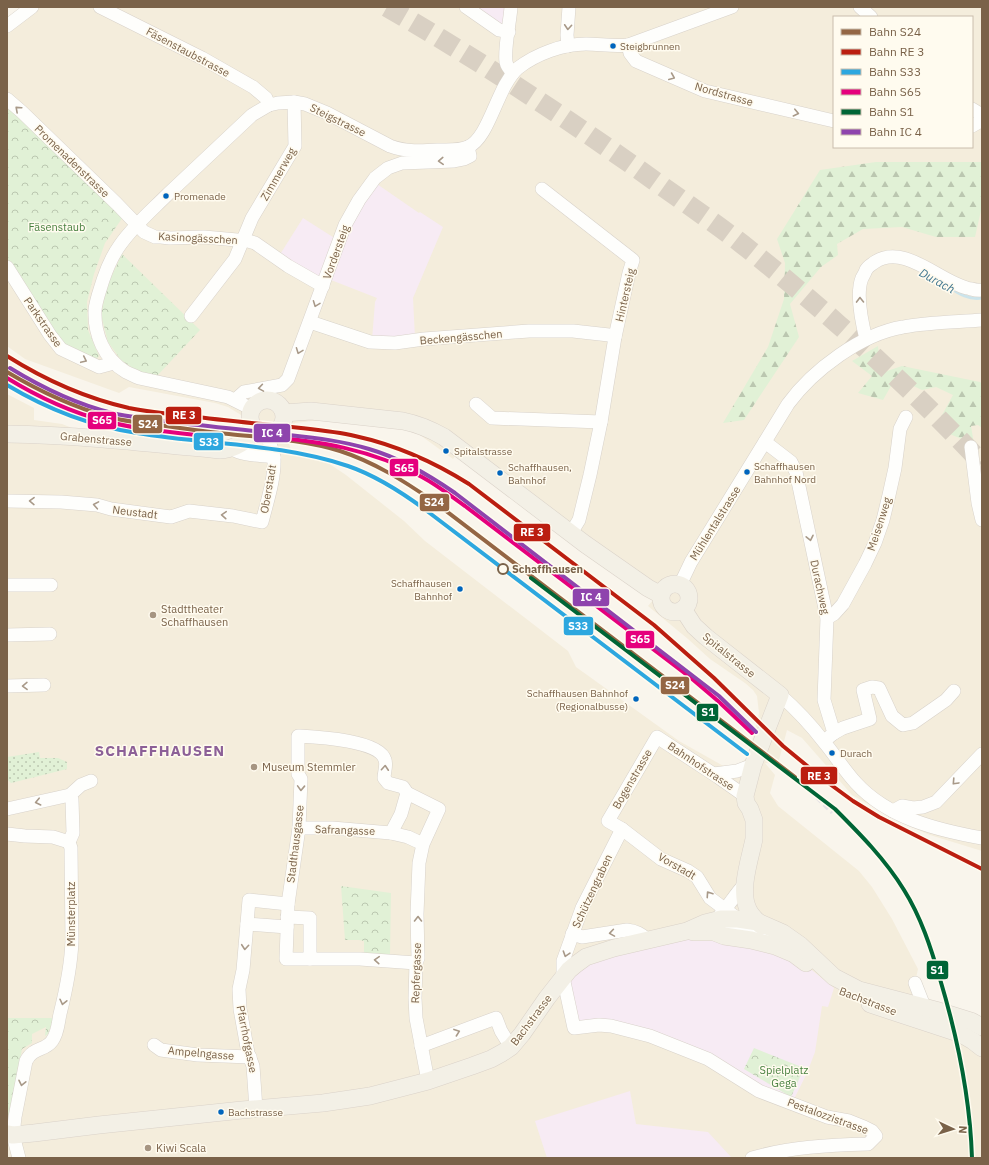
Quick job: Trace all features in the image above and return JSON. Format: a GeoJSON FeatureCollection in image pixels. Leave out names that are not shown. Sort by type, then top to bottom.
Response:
{"type":"FeatureCollection","features":[{"type":"Feature","properties":{"kind":"main road"},"geometry":{"type":"LineString","coordinates":[[269,399],[279,404],[284,415],[283,423],[278,430],[271,433],[266,442],[250,421],[251,411],[258,402],[269,399]]}},
{"type":"Feature","properties":{"kind":"main road"},"geometry":{"type":"LineString","coordinates":[[284,415],[304,411],[334,413],[403,421],[430,429],[444,437],[571,533],[648,588],[661,595]]}},
{"type":"Feature","properties":{"kind":"main road","name":"Grabenstrasse"},"geometry":{"type":"LineString","coordinates":[[7,434],[73,436],[220,450],[236,447]]}},
{"type":"Feature","properties":{"kind":"main road"},"geometry":{"type":"LineString","coordinates":[[236,447],[250,436],[266,442]]}},
{"type":"Feature","properties":{"kind":"main road"},"geometry":{"type":"LineString","coordinates":[[676,584],[680,585],[686,590],[688,596],[687,603],[683,609],[674,612],[669,611],[662,604],[661,595],[668,586],[676,584]]}},
{"type":"Feature","properties":{"kind":"main road","name":"Spitalstrasse"},"geometry":{"type":"LineString","coordinates":[[683,609],[694,626],[706,637],[780,695]]}},
{"type":"Feature","properties":{"kind":"main road"},"geometry":{"type":"LineString","coordinates":[[780,695],[753,765],[745,796],[746,803],[754,820],[755,832],[744,884],[746,904],[749,910],[770,929],[787,950]]}},
{"type":"Feature","properties":{"kind":"main road","name":"Bachstrasse"},"geometry":{"type":"LineString","coordinates":[[713,926],[721,919],[732,914],[770,929],[800,946],[834,977],[859,990],[924,1006],[960,1017],[982,1027]]}},
{"type":"Feature","properties":{"kind":"main road","name":"Bachstrasse"},"geometry":{"type":"LineString","coordinates":[[10,1135],[256,1108],[323,1103],[370,1096],[428,1081],[491,1059],[511,1047],[547,998],[574,965],[586,957],[687,931],[705,923],[713,926],[724,936],[763,943],[787,950],[802,959],[834,988],[851,996],[961,1034],[982,1048]]}},
{"type":"Feature","properties":{"kind":"street"},"geometry":{"type":"LineString","coordinates":[[7,26],[32,7]]}},
{"type":"Feature","properties":{"kind":"street","name":"Fäsenstaubstrasse"},"geometry":{"type":"LineString","coordinates":[[100,7],[202,58],[253,87],[266,98],[269,105]]}},
{"type":"Feature","properties":{"kind":"street"},"geometry":{"type":"LineString","coordinates":[[466,7],[499,30],[509,32]]}},
{"type":"Feature","properties":{"kind":"street"},"geometry":{"type":"LineString","coordinates":[[511,7],[506,63],[508,68],[513,73]]}},
{"type":"Feature","properties":{"kind":"street"},"geometry":{"type":"LineString","coordinates":[[568,46],[567,35],[569,7]]}},
{"type":"Feature","properties":{"kind":"street"},"geometry":{"type":"LineString","coordinates":[[468,146],[478,139],[483,131],[503,88],[513,73],[518,68],[536,57],[568,46],[584,44],[619,46],[628,45],[707,11],[732,7]]}},
{"type":"Feature","properties":{"kind":"street"},"geometry":{"type":"LineString","coordinates":[[860,7],[870,16]]}},
{"type":"Feature","properties":{"kind":"street","name":"Nordstrasse"},"geometry":{"type":"LineString","coordinates":[[628,45],[630,53],[636,61],[705,91],[833,121]]}},
{"type":"Feature","properties":{"kind":"street","name":"Promenadenstrasse"},"geometry":{"type":"LineString","coordinates":[[7,99],[112,199],[136,224]]}},
{"type":"Feature","properties":{"kind":"street","name":"Steigstrasse"},"geometry":{"type":"LineString","coordinates":[[251,411],[235,400],[222,395],[139,378],[114,364],[104,350],[98,337],[95,324],[95,308],[98,294],[113,255],[136,224],[252,115],[269,105],[294,102],[316,108],[390,146],[401,150],[448,150],[460,149],[468,146]]}},
{"type":"Feature","properties":{"kind":"street","name":"Zimmerweg"},"geometry":{"type":"LineString","coordinates":[[191,316],[235,259],[252,218],[295,146],[294,102]]}},
{"type":"Feature","properties":{"kind":"street"},"geometry":{"type":"LineString","coordinates":[[973,110],[982,117],[979,122],[973,125]]}},
{"type":"Feature","properties":{"kind":"street","name":"Vordersteig"},"geometry":{"type":"LineString","coordinates":[[235,400],[244,392],[282,384],[288,379],[345,225],[359,200],[375,178],[388,168],[402,163],[454,161],[464,159],[470,156],[468,146]]}},
{"type":"Feature","properties":{"kind":"street","name":"Hintersteig"},"geometry":{"type":"LineString","coordinates":[[542,189],[633,260],[615,337],[601,422],[579,520],[571,533]]}},
{"type":"Feature","properties":{"kind":"street","name":"Kasinogässchen"},"geometry":{"type":"LineString","coordinates":[[136,224],[144,232],[155,237],[204,237],[255,243],[288,266],[323,286]]}},
{"type":"Feature","properties":{"kind":"street"},"geometry":{"type":"LineString","coordinates":[[866,339],[861,314],[861,279],[868,267],[880,259],[894,257],[908,259],[960,286],[978,291],[982,290]]}},
{"type":"Feature","properties":{"kind":"street","name":"Parkstrasse"},"geometry":{"type":"LineString","coordinates":[[7,268],[50,335],[61,349],[99,367],[114,364]]}},
{"type":"Feature","properties":{"kind":"street","name":"Mühlentalstrasse"},"geometry":{"type":"LineString","coordinates":[[680,585],[691,562],[788,404],[805,383],[855,344],[884,331],[902,327],[982,320]]}},
{"type":"Feature","properties":{"kind":"street","name":"Beckengässchen"},"geometry":{"type":"LineString","coordinates":[[310,322],[370,342],[395,343],[424,339],[529,331],[572,331],[615,337]]}},
{"type":"Feature","properties":{"kind":"street"},"geometry":{"type":"LineString","coordinates":[[476,404],[492,418],[560,419],[601,422]]}},
{"type":"Feature","properties":{"kind":"street","name":"Meisenweg"},"geometry":{"type":"LineString","coordinates":[[827,618],[834,614],[843,604],[875,543],[895,468],[900,429],[906,417]]}},
{"type":"Feature","properties":{"kind":"street","name":"Grabenstrasse"},"geometry":{"type":"LineString","coordinates":[[236,447],[237,452],[243,454],[266,442]]}},
{"type":"Feature","properties":{"kind":"street","name":"Oberstadt"},"geometry":{"type":"LineString","coordinates":[[262,522],[271,486],[266,442]]}},
{"type":"Feature","properties":{"kind":"street","name":"Durachweg"},"geometry":{"type":"LineString","coordinates":[[765,442],[790,462],[796,472],[803,500],[818,582],[827,618],[824,700],[829,737]]}},
{"type":"Feature","properties":{"kind":"street"},"geometry":{"type":"LineString","coordinates":[[971,447],[978,503],[982,520]]}},
{"type":"Feature","properties":{"kind":"street","name":"Neustadt"},"geometry":{"type":"LineString","coordinates":[[7,501],[61,502],[97,505],[111,509],[171,516],[189,511],[233,516],[262,522]]}},
{"type":"Feature","properties":{"kind":"street"},"geometry":{"type":"LineString","coordinates":[[7,585],[51,585]]}},
{"type":"Feature","properties":{"kind":"street"},"geometry":{"type":"LineString","coordinates":[[7,632],[50,634]]}},
{"type":"Feature","properties":{"kind":"street"},"geometry":{"type":"LineString","coordinates":[[7,686],[44,685]]}},
{"type":"Feature","properties":{"kind":"street"},"geometry":{"type":"LineString","coordinates":[[829,737],[842,728],[870,719],[863,690],[872,687],[879,688],[892,716],[903,725],[913,722],[946,700],[954,691]]}},
{"type":"Feature","properties":{"kind":"street"},"geometry":{"type":"LineString","coordinates":[[780,695],[806,721],[829,737],[849,776],[870,796],[893,811],[918,823],[940,830],[982,838]]}},
{"type":"Feature","properties":{"kind":"street","name":"Stadthausgasse"},"geometry":{"type":"LineString","coordinates":[[310,959],[286,959],[288,904],[299,828],[301,779],[298,774],[298,736],[332,738],[367,745],[382,754],[385,760],[384,778],[388,783],[403,787],[407,793]]}},
{"type":"Feature","properties":{"kind":"street","name":"Bahnhofstrasse"},"geometry":{"type":"LineString","coordinates":[[657,737],[745,796]]}},
{"type":"Feature","properties":{"kind":"street","name":"Bogenstrasse"},"geometry":{"type":"LineString","coordinates":[[608,821],[657,737]]}},
{"type":"Feature","properties":{"kind":"street"},"geometry":{"type":"LineString","coordinates":[[893,811],[902,806],[913,808],[924,807],[936,802],[982,754]]}},
{"type":"Feature","properties":{"kind":"street"},"geometry":{"type":"LineString","coordinates":[[714,774],[737,771],[753,765]]}},
{"type":"Feature","properties":{"kind":"street"},"geometry":{"type":"LineString","coordinates":[[7,810],[70,795],[81,786],[91,781]]}},
{"type":"Feature","properties":{"kind":"street"},"geometry":{"type":"LineString","coordinates":[[391,832],[401,814],[407,793]]}},
{"type":"Feature","properties":{"kind":"street","name":"Repfergasse"},"geometry":{"type":"LineString","coordinates":[[407,793],[438,809],[423,844],[419,862],[417,914],[418,958],[416,963],[416,1018],[428,1081]]}},
{"type":"Feature","properties":{"kind":"street","name":"Münsterplatz"},"geometry":{"type":"LineString","coordinates":[[10,1135],[26,1061],[32,1052],[48,1045],[56,1035],[67,984],[71,954],[71,848],[68,842],[73,833],[72,800],[70,795]]}},
{"type":"Feature","properties":{"kind":"street","name":"Vorstadt"},"geometry":{"type":"LineString","coordinates":[[608,821],[622,829],[661,859],[688,871],[697,877],[710,898],[732,914]]}},
{"type":"Feature","properties":{"kind":"street","name":"Safrangasse"},"geometry":{"type":"LineString","coordinates":[[299,828],[332,828],[391,832],[408,837],[423,844]]}},
{"type":"Feature","properties":{"kind":"street","name":"Schützengraben"},"geometry":{"type":"LineString","coordinates":[[564,977],[564,961],[582,908],[622,829]]}},
{"type":"Feature","properties":{"kind":"street"},"geometry":{"type":"LineString","coordinates":[[7,834],[53,837],[68,842]]}},
{"type":"Feature","properties":{"kind":"street"},"geometry":{"type":"LineString","coordinates":[[732,914],[736,892],[744,884]]}},
{"type":"Feature","properties":{"kind":"street","name":"Pfarrhofgasse"},"geometry":{"type":"LineString","coordinates":[[256,1108],[253,1066],[248,1053],[240,1009],[239,989],[243,970],[249,900],[288,904]]}},
{"type":"Feature","properties":{"kind":"street"},"geometry":{"type":"LineString","coordinates":[[247,924],[287,922],[310,918],[310,959],[360,959],[416,963]]}},
{"type":"Feature","properties":{"kind":"street","name":"Bachstrasse"},"geometry":{"type":"LineString","coordinates":[[713,926],[725,928],[770,929]]}},
{"type":"Feature","properties":{"kind":"street"},"geometry":{"type":"LineString","coordinates":[[572,934],[582,937],[627,930],[640,933],[648,940]]}},
{"type":"Feature","properties":{"kind":"street","name":"Pestalozzistrasse"},"geometry":{"type":"LineString","coordinates":[[564,977],[574,1028],[599,1025],[611,1026],[650,1036],[708,1059],[759,1091],[827,1117],[849,1121],[872,1131],[876,1136],[868,1144],[840,1144],[792,1149],[752,1158]]}},
{"type":"Feature","properties":{"kind":"street"},"geometry":{"type":"LineString","coordinates":[[915,983],[924,1006]]}},
{"type":"Feature","properties":{"kind":"street"},"geometry":{"type":"LineString","coordinates":[[422,1051],[496,1018],[501,1031],[511,1047]]}},
{"type":"Feature","properties":{"kind":"street","name":"Ampelngasse"},"geometry":{"type":"LineString","coordinates":[[154,1045],[162,1050],[198,1055],[250,1057]]}},
{"type":"Feature","properties":{"kind":"street"},"geometry":{"type":"LineString","coordinates":[[10,1135],[19,1158]]}},
{"type":"Feature","properties":{"kind":"shaded area"},"geometry":{"type":"Polygon","coordinates":[[[36,7],[982,7],[982,851],[930,835],[904,824],[852,795],[802,738],[787,730],[778,764],[765,763],[775,775],[770,793],[778,806],[859,871],[872,887],[892,919],[918,969],[915,983],[924,1006],[982,1027],[982,1158],[7,1158],[7,394],[34,408],[34,420],[62,424],[72,428],[216,443],[231,441],[243,430],[245,423],[241,415],[228,407],[215,403],[129,387],[119,393],[25,359],[7,346],[7,30],[36,7]],[[330,419],[295,423],[287,435],[291,451],[322,459],[346,475],[404,521],[425,541],[568,651],[576,667],[679,741],[727,768],[737,766],[748,757],[759,713],[757,696],[753,690],[710,659],[648,606],[653,600],[455,456],[453,459],[420,435],[407,429],[330,419]]]}},
{"type":"Feature","properties":{"kind":"shaded area"},"geometry":{"type":"Polygon","coordinates":[[[466,7],[511,7],[509,32],[466,7]]]}},
{"type":"Feature","properties":{"kind":"shaded area"},"geometry":{"type":"Polygon","coordinates":[[[377,184],[419,213],[420,212],[443,227],[413,298],[415,338],[372,340],[375,302],[377,298],[331,280],[349,227],[377,184]]]}},
{"type":"Feature","properties":{"kind":"shaded area"},"geometry":{"type":"Polygon","coordinates":[[[303,218],[336,239],[322,283],[279,256],[303,218]]]}},
{"type":"Feature","properties":{"kind":"shaded area"},"geometry":{"type":"Polygon","coordinates":[[[687,931],[787,950],[834,988],[828,1007],[822,1006],[815,1052],[807,1073],[792,1103],[650,1036],[574,1028],[569,970],[687,931]]]}},
{"type":"Feature","properties":{"kind":"shaded area"},"geometry":{"type":"Polygon","coordinates":[[[630,1091],[636,1124],[708,1132],[732,1158],[547,1158],[535,1121],[630,1091]]]}},
{"type":"Feature","properties":{"kind":"green space","name":"Fäsenstaub"},"geometry":{"type":"Polygon","coordinates":[[[7,107],[123,217],[105,243],[94,274],[87,302],[88,330],[99,356],[93,362],[61,345],[7,261],[7,107]]]}},
{"type":"Feature","properties":{"kind":"green space"},"geometry":{"type":"Polygon","coordinates":[[[876,162],[982,162],[982,206],[975,237],[936,237],[902,227],[863,229],[837,244],[838,255],[821,267],[790,304],[799,337],[744,420],[723,423],[768,347],[784,299],[785,263],[777,239],[820,170],[876,162]]]}},
{"type":"Feature","properties":{"kind":"green space"},"geometry":{"type":"Polygon","coordinates":[[[122,254],[200,330],[156,377],[140,373],[121,360],[108,342],[101,315],[107,286],[122,254]]]}},
{"type":"Feature","properties":{"kind":"green space"},"geometry":{"type":"Polygon","coordinates":[[[878,346],[881,373],[902,366],[980,382],[982,384],[982,428],[978,425],[971,426],[974,444],[935,428],[953,395],[936,387],[922,390],[907,383],[891,386],[883,400],[858,393],[872,376],[852,361],[878,346]]]}},
{"type":"Feature","properties":{"kind":"green space"},"geometry":{"type":"Polygon","coordinates":[[[39,752],[40,758],[58,758],[67,762],[67,769],[11,783],[8,780],[7,757],[39,752]]]}},
{"type":"Feature","properties":{"kind":"green space"},"geometry":{"type":"Polygon","coordinates":[[[341,886],[391,893],[390,956],[364,954],[364,941],[345,940],[341,886]]]}},
{"type":"Feature","properties":{"kind":"green space"},"geometry":{"type":"Polygon","coordinates":[[[7,1018],[54,1018],[48,1034],[45,1036],[46,1027],[32,1034],[32,1043],[22,1049],[10,1115],[7,1115],[7,1018]]]}},
{"type":"Feature","properties":{"kind":"green space","name":"Spielplatz Gega"},"geometry":{"type":"Polygon","coordinates":[[[754,1048],[804,1068],[791,1097],[744,1069],[754,1048]]]}},
{"type":"Feature","properties":{"kind":"waterway","name":"Durach"},"geometry":{"type":"LineString","coordinates":[[949,287],[964,296],[982,298]]}},
{"type":"Feature","properties":{"kind":"tunnel"},"geometry":{"type":"LineString","coordinates":[[387,7],[491,70],[559,115],[742,244],[774,269],[866,349],[925,405],[982,463]]}},
{"type":"Feature","properties":{"kind":"railway"},"geometry":{"type":"LineString","coordinates":[[795,777],[832,813]]}},
{"type":"Feature","properties":{"kind":"rail line","name":"S24"},"geometry":{"type":"LineString","coordinates":[[7,372],[56,398],[109,417],[145,424],[313,444],[353,455],[377,466],[433,501],[795,777]]}},
{"type":"Feature","properties":{"kind":"rail line","name":"S65"},"geometry":{"type":"LineString","coordinates":[[7,378],[54,403],[92,417],[130,427],[205,436]]}},
{"type":"Feature","properties":{"kind":"rail line","name":"S33"},"geometry":{"type":"LineString","coordinates":[[7,385],[53,409],[102,426],[163,437],[243,445],[296,453],[322,458],[359,470],[399,491],[427,511],[747,754]]}},
{"type":"Feature","properties":{"kind":"rail line","name":"S65"},"geometry":{"type":"LineString","coordinates":[[262,436],[324,444],[364,453],[403,467],[428,480],[465,506],[691,678],[752,733]]}},
{"type":"Feature","properties":{"kind":"rail line","name":"S1"},"geometry":{"type":"LineString","coordinates":[[531,578],[835,809],[863,837],[889,868],[910,900],[925,933],[946,1001],[958,1046],[966,1090],[972,1158]]}},
{"type":"Feature","properties":{"kind":"transit line"},"geometry":{"type":"LineString","coordinates":[[7,356],[36,373],[66,387],[113,404],[159,413],[335,432],[400,449],[442,468],[469,484],[654,625],[714,678],[783,746],[823,779],[853,801],[879,817],[982,869]]}},
{"type":"Feature","properties":{"kind":"transit line"},"geometry":{"type":"LineString","coordinates":[[10,368],[34,382],[85,405],[124,416],[329,440],[369,449],[403,462],[455,493],[719,696],[756,732]]}},
{"type":"Feature","properties":{"kind":"place","name":"Steigbrunnen"},"geometry":{"type":"Point","coordinates":[613,46]}},
{"type":"Feature","properties":{"kind":"place","name":"Promenade"},"geometry":{"type":"Point","coordinates":[166,196]}},
{"type":"Feature","properties":{"kind":"place","name":"Spitalstrasse"},"geometry":{"type":"Point","coordinates":[446,451]}},
{"type":"Feature","properties":{"kind":"place","name":"Schaffhausen Bahnhof Nord"},"geometry":{"type":"Point","coordinates":[747,472]}},
{"type":"Feature","properties":{"kind":"place","name":"Schaffhausen, Bahnhof"},"geometry":{"type":"Point","coordinates":[500,473]}},
{"type":"Feature","properties":{"kind":"place","name":"Schaffhausen"},"geometry":{"type":"Point","coordinates":[503,569]}},
{"type":"Feature","properties":{"kind":"place","name":"Schaffhausen Bahnhof"},"geometry":{"type":"Point","coordinates":[460,589]}},
{"type":"Feature","properties":{"kind":"place","name":"Stadttheater Schaffhausen"},"geometry":{"type":"Point","coordinates":[153,615]}},
{"type":"Feature","properties":{"kind":"place","name":"Schaffhausen Bahnhof (Regionalbusse)"},"geometry":{"type":"Point","coordinates":[636,699]}},
{"type":"Feature","properties":{"kind":"place","name":"Durach"},"geometry":{"type":"Point","coordinates":[832,753]}},
{"type":"Feature","properties":{"kind":"place","name":"Museum Stemmler"},"geometry":{"type":"Point","coordinates":[254,767]}},
{"type":"Feature","properties":{"kind":"place","name":"Bachstrasse"},"geometry":{"type":"Point","coordinates":[221,1112]}},
{"type":"Feature","properties":{"kind":"place","name":"Kiwi Scala"},"geometry":{"type":"Point","coordinates":[148,1148]}},
{"type":"Feature","properties":{"kind":"district","name":"SCHAFFHAUSEN"},"geometry":{"type":"Point","coordinates":[160,751]}}]}
